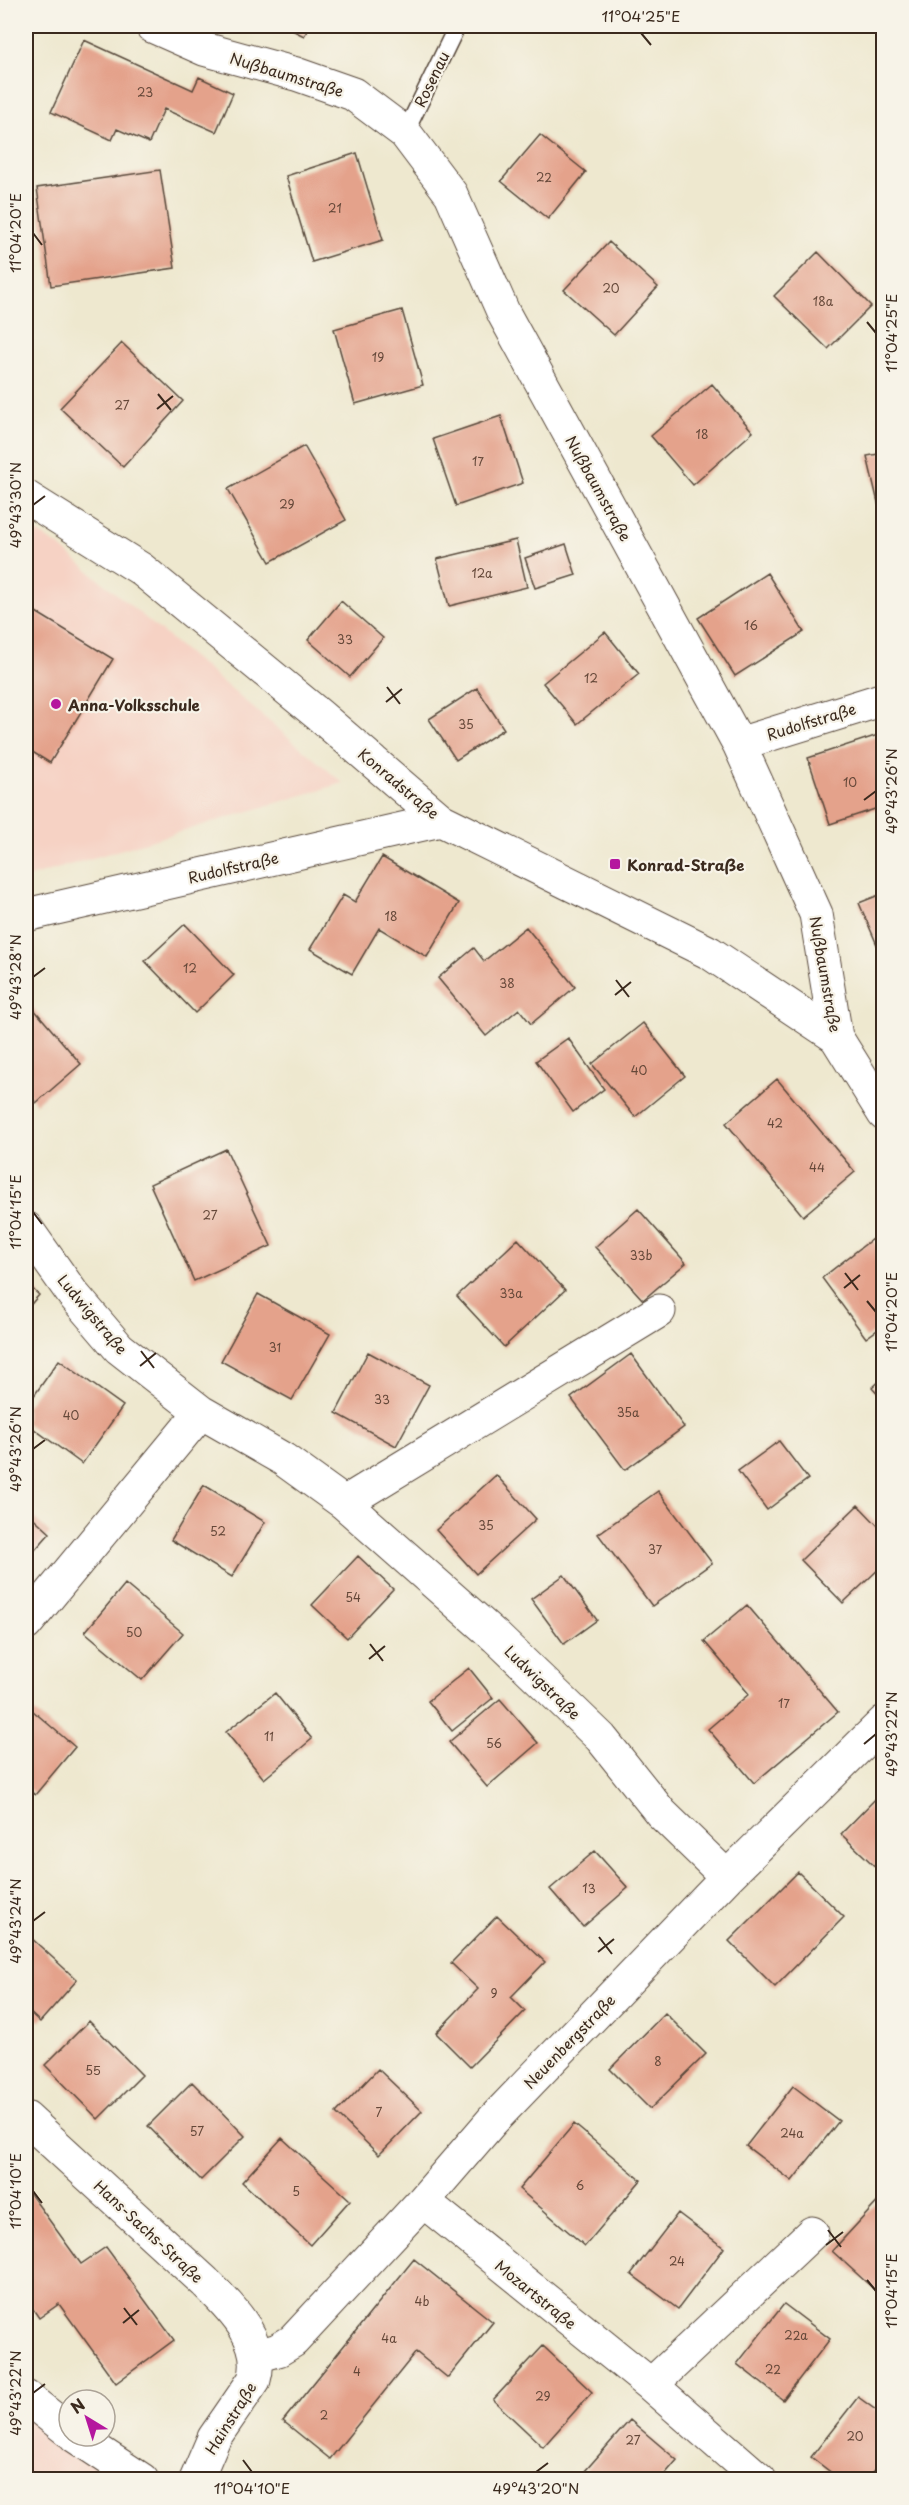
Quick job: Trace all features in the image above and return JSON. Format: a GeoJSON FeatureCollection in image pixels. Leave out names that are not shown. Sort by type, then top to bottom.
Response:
{"type":"FeatureCollection","features":[{"type":"Feature","properties":{"kind":"street","name":"Nußbaumstraße"},"geometry":{"type":"LineString","coordinates":[[152,26],[204,49],[296,74],[353,94],[405,133],[451,194],[504,314],[739,744],[816,914],[836,1037],[882,1107]]}},
{"type":"Feature","properties":{"kind":"street","name":"Konradstraße"},"geometry":{"type":"LineString","coordinates":[[26,497],[141,569],[319,715],[441,820],[710,953],[836,1037]]}},
{"type":"Feature","properties":{"kind":"street","name":"Rudolfstraße"},"geometry":{"type":"LineString","coordinates":[[739,744],[884,699]]}},
{"type":"Feature","properties":{"kind":"street","name":"Rudolfstraße"},"geometry":{"type":"LineString","coordinates":[[26,915],[441,820]]}},
{"type":"Feature","properties":{"kind":"street","name":"Ludwigstraße"},"geometry":{"type":"LineString","coordinates":[[26,1228],[72,1293],[118,1348],[201,1412],[283,1459],[344,1503],[496,1637],[601,1738],[661,1813],[728,1877]]}},
{"type":"Feature","properties":{"kind":"street"},"geometry":{"type":"LineString","coordinates":[[344,1503],[658,1311]]}},
{"type":"Feature","properties":{"kind":"street"},"geometry":{"type":"LineString","coordinates":[[26,1624],[201,1412]]}},
{"type":"Feature","properties":{"kind":"street","name":"Neuenbergstraße"},"geometry":{"type":"LineString","coordinates":[[257,2356],[278,2350],[293,2341],[423,2201],[492,2121],[728,1877],[884,1722]]}},
{"type":"Feature","properties":{"kind":"street","name":"Hans-Sachs-Straße"},"geometry":{"type":"LineString","coordinates":[[26,2118],[233,2310],[247,2330],[257,2356]]}},
{"type":"Feature","properties":{"kind":"street","name":"Mozartstraße"},"geometry":{"type":"LineString","coordinates":[[423,2201],[651,2385],[760,2480]]}},
{"type":"Feature","properties":{"kind":"street"},"geometry":{"type":"LineString","coordinates":[[651,2385],[812,2233]]}},
{"type":"Feature","properties":{"kind":"street","name":"Hainstraße"},"geometry":{"type":"LineString","coordinates":[[196,2480],[214,2438],[254,2380],[257,2356]]}},
{"type":"Feature","properties":{"kind":"street"},"geometry":{"type":"LineString","coordinates":[[26,2397],[57,2422]]}},
{"type":"Feature","properties":{"kind":"street"},"geometry":{"type":"LineString","coordinates":[[93,2448],[142,2480]]}},
{"type":"Feature","properties":{"kind":"lane","name":"Rosenau"},"geometry":{"type":"LineString","coordinates":[[405,133],[458,26]]}},
{"type":"Feature","properties":{"kind":"shaded area"},"geometry":{"type":"Polygon","coordinates":[[[26,526],[59,546],[343,783],[26,878],[26,526]]]}},
{"type":"Feature","properties":{"kind":"shaded area"},"geometry":{"type":"Polygon","coordinates":[[[26,2410],[57,2432],[57,2448],[79,2448],[122,2479],[26,2479],[26,2410]]]}},
{"type":"Feature","properties":{"kind":"building"},"geometry":{"type":"Polygon","coordinates":[[[284,26],[310,26],[304,36],[284,26]]]}},
{"type":"Feature","properties":{"kind":"building"},"geometry":{"type":"Polygon","coordinates":[[[84,40],[193,90],[199,77],[233,93],[216,132],[164,109],[149,143],[117,129],[112,140],[51,112],[84,40]]]}},
{"type":"Feature","properties":{"kind":"building"},"geometry":{"type":"Polygon","coordinates":[[[540,135],[586,172],[548,219],[501,181],[540,135]]]}},
{"type":"Feature","properties":{"kind":"building"},"geometry":{"type":"Polygon","coordinates":[[[357,153],[383,240],[312,262],[286,176],[357,153]]]}},
{"type":"Feature","properties":{"kind":"building"},"geometry":{"type":"Polygon","coordinates":[[[160,170],[175,268],[51,286],[37,188],[160,170]]]}},
{"type":"Feature","properties":{"kind":"building"},"geometry":{"type":"Polygon","coordinates":[[[609,242],[658,287],[614,335],[564,290],[609,242]]]}},
{"type":"Feature","properties":{"kind":"building"},"geometry":{"type":"Polygon","coordinates":[[[818,252],[871,306],[828,349],[774,296],[818,252]]]}},
{"type":"Feature","properties":{"kind":"building"},"geometry":{"type":"Polygon","coordinates":[[[402,310],[423,385],[355,404],[334,329],[402,310]]]}},
{"type":"Feature","properties":{"kind":"building"},"geometry":{"type":"Polygon","coordinates":[[[122,343],[183,401],[123,467],[60,408],[122,343]]]}},
{"type":"Feature","properties":{"kind":"building"},"geometry":{"type":"Polygon","coordinates":[[[712,384],[753,432],[693,485],[651,436],[712,384]]]}},
{"type":"Feature","properties":{"kind":"building"},"geometry":{"type":"Polygon","coordinates":[[[501,416],[523,483],[456,506],[433,439],[501,416]]]}},
{"type":"Feature","properties":{"kind":"building"},"geometry":{"type":"Polygon","coordinates":[[[304,446],[346,520],[270,562],[228,489],[304,446]]]}},
{"type":"Feature","properties":{"kind":"building"},"geometry":{"type":"Polygon","coordinates":[[[884,453],[884,523],[883,524],[867,456],[884,453]]]}},
{"type":"Feature","properties":{"kind":"building"},"geometry":{"type":"Polygon","coordinates":[[[516,540],[527,587],[449,606],[437,559],[516,540]]]}},
{"type":"Feature","properties":{"kind":"building"},"geometry":{"type":"Polygon","coordinates":[[[566,544],[576,575],[535,588],[525,558],[566,544]]]}},
{"type":"Feature","properties":{"kind":"building"},"geometry":{"type":"Polygon","coordinates":[[[767,573],[804,632],[735,676],[698,618],[767,573]]]}},
{"type":"Feature","properties":{"kind":"building"},"geometry":{"type":"Polygon","coordinates":[[[341,601],[383,638],[350,677],[308,640],[341,601]]]}},
{"type":"Feature","properties":{"kind":"building","name":"Anna-Volksschule"},"geometry":{"type":"Polygon","coordinates":[[[26,606],[113,659],[50,763],[26,748],[26,606]]]}},
{"type":"Feature","properties":{"kind":"building"},"geometry":{"type":"Polygon","coordinates":[[[605,632],[639,674],[577,724],[543,683],[605,632]]]}},
{"type":"Feature","properties":{"kind":"building"},"geometry":{"type":"Polygon","coordinates":[[[477,688],[504,729],[456,760],[429,719],[477,688]]]}},
{"type":"Feature","properties":{"kind":"building"},"geometry":{"type":"Polygon","coordinates":[[[884,733],[884,806],[830,824],[808,758],[884,733]]]}},
{"type":"Feature","properties":{"kind":"building"},"geometry":{"type":"Polygon","coordinates":[[[382,857],[459,903],[427,957],[379,928],[352,974],[310,949],[343,895],[355,902],[382,857]]]}},
{"type":"Feature","properties":{"kind":"building"},"geometry":{"type":"Polygon","coordinates":[[[884,893],[884,961],[859,903],[884,893]]]}},
{"type":"Feature","properties":{"kind":"building"},"geometry":{"type":"Polygon","coordinates":[[[185,924],[234,975],[195,1013],[145,961],[185,924]]]}},
{"type":"Feature","properties":{"kind":"building"},"geometry":{"type":"Polygon","coordinates":[[[526,927],[575,987],[531,1024],[519,1009],[486,1036],[438,978],[474,948],[484,961],[526,927]]]}},
{"type":"Feature","properties":{"kind":"building"},"geometry":{"type":"Polygon","coordinates":[[[26,1000],[81,1064],[36,1103],[26,1090],[26,1000]]]}},
{"type":"Feature","properties":{"kind":"building"},"geometry":{"type":"Polygon","coordinates":[[[643,1023],[685,1076],[635,1117],[592,1064],[643,1023]]]}},
{"type":"Feature","properties":{"kind":"building"},"geometry":{"type":"Polygon","coordinates":[[[568,1038],[604,1089],[573,1112],[536,1061],[568,1038]]]}},
{"type":"Feature","properties":{"kind":"building"},"geometry":{"type":"Polygon","coordinates":[[[777,1079],[855,1172],[803,1216],[726,1123],[777,1079]]]}},
{"type":"Feature","properties":{"kind":"building"},"geometry":{"type":"Polygon","coordinates":[[[226,1149],[271,1246],[194,1281],[150,1184],[226,1149]]]}},
{"type":"Feature","properties":{"kind":"building"},"geometry":{"type":"Polygon","coordinates":[[[638,1209],[686,1263],[643,1300],[595,1247],[638,1209]]]}},
{"type":"Feature","properties":{"kind":"building"},"geometry":{"type":"Polygon","coordinates":[[[518,1239],[565,1290],[504,1347],[457,1296],[518,1239]]]}},
{"type":"Feature","properties":{"kind":"building"},"geometry":{"type":"Polygon","coordinates":[[[872,1239],[884,1255],[884,1325],[866,1338],[822,1278],[872,1239]]]}},
{"type":"Feature","properties":{"kind":"building"},"geometry":{"type":"Polygon","coordinates":[[[26,1283],[39,1295],[26,1310],[26,1283]]]}},
{"type":"Feature","properties":{"kind":"building"},"geometry":{"type":"Polygon","coordinates":[[[258,1294],[330,1334],[292,1400],[221,1361],[258,1294]]]}},
{"type":"Feature","properties":{"kind":"building"},"geometry":{"type":"Polygon","coordinates":[[[368,1352],[429,1385],[396,1446],[336,1413],[368,1352]]]}},
{"type":"Feature","properties":{"kind":"building"},"geometry":{"type":"Polygon","coordinates":[[[631,1354],[684,1427],[625,1470],[571,1398],[631,1354]]]}},
{"type":"Feature","properties":{"kind":"building"},"geometry":{"type":"Polygon","coordinates":[[[59,1360],[123,1406],[82,1464],[26,1423],[26,1407],[59,1360]]]}},
{"type":"Feature","properties":{"kind":"building"},"geometry":{"type":"Polygon","coordinates":[[[884,1377],[884,1401],[872,1388],[884,1377]]]}},
{"type":"Feature","properties":{"kind":"building"},"geometry":{"type":"Polygon","coordinates":[[[779,1441],[808,1479],[767,1510],[738,1471],[779,1441]]]}},
{"type":"Feature","properties":{"kind":"building"},"geometry":{"type":"Polygon","coordinates":[[[496,1475],[536,1519],[476,1574],[436,1530],[496,1475]]]}},
{"type":"Feature","properties":{"kind":"building"},"geometry":{"type":"Polygon","coordinates":[[[204,1485],[265,1522],[232,1577],[171,1540],[204,1485]]]}},
{"type":"Feature","properties":{"kind":"building"},"geometry":{"type":"Polygon","coordinates":[[[658,1491],[712,1563],[652,1606],[598,1534],[658,1491]]]}},
{"type":"Feature","properties":{"kind":"building"},"geometry":{"type":"Polygon","coordinates":[[[858,1505],[884,1532],[884,1564],[843,1603],[801,1560],[858,1505]]]}},
{"type":"Feature","properties":{"kind":"building"},"geometry":{"type":"Polygon","coordinates":[[[26,1511],[50,1533],[26,1560],[26,1511]]]}},
{"type":"Feature","properties":{"kind":"building"},"geometry":{"type":"Polygon","coordinates":[[[358,1556],[393,1589],[347,1638],[312,1605],[358,1556]]]}},
{"type":"Feature","properties":{"kind":"building"},"geometry":{"type":"Polygon","coordinates":[[[564,1575],[597,1620],[564,1644],[531,1599],[564,1575]]]}},
{"type":"Feature","properties":{"kind":"building"},"geometry":{"type":"Polygon","coordinates":[[[125,1584],[183,1633],[142,1680],[85,1632],[125,1584]]]}},
{"type":"Feature","properties":{"kind":"building"},"geometry":{"type":"Polygon","coordinates":[[[747,1605],[838,1712],[754,1783],[708,1729],[749,1694],[704,1641],[747,1605]]]}},
{"type":"Feature","properties":{"kind":"building"},"geometry":{"type":"Polygon","coordinates":[[[469,1668],[493,1698],[452,1731],[428,1701],[469,1668]]]}},
{"type":"Feature","properties":{"kind":"building"},"geometry":{"type":"Polygon","coordinates":[[[275,1693],[312,1739],[264,1779],[226,1732],[275,1693]]]}},
{"type":"Feature","properties":{"kind":"building"},"geometry":{"type":"Polygon","coordinates":[[[500,1699],[538,1743],[487,1787],[449,1742],[500,1699]]]}},
{"type":"Feature","properties":{"kind":"building"},"geometry":{"type":"Polygon","coordinates":[[[26,1705],[75,1747],[35,1795],[26,1787],[26,1705]]]}},
{"type":"Feature","properties":{"kind":"building"},"geometry":{"type":"Polygon","coordinates":[[[884,1790],[884,1875],[841,1834],[884,1790]]]}},
{"type":"Feature","properties":{"kind":"building"},"geometry":{"type":"Polygon","coordinates":[[[595,1851],[628,1888],[583,1927],[550,1889],[595,1851]]]}},
{"type":"Feature","properties":{"kind":"building"},"geometry":{"type":"Polygon","coordinates":[[[798,1872],[844,1917],[775,1987],[729,1941],[798,1872]]]}},
{"type":"Feature","properties":{"kind":"building"},"geometry":{"type":"Polygon","coordinates":[[[497,1916],[545,1962],[511,1997],[525,2011],[470,2067],[436,2033],[478,1989],[451,1963],[497,1916]]]}},
{"type":"Feature","properties":{"kind":"building"},"geometry":{"type":"Polygon","coordinates":[[[29,1936],[77,1980],[40,2022],[26,2009],[26,1939],[29,1936]]]}},
{"type":"Feature","properties":{"kind":"building"},"geometry":{"type":"Polygon","coordinates":[[[665,2013],[706,2054],[650,2109],[610,2069],[665,2013]]]}},
{"type":"Feature","properties":{"kind":"building"},"geometry":{"type":"Polygon","coordinates":[[[89,2021],[142,2075],[98,2119],[45,2065],[89,2021]]]}},
{"type":"Feature","properties":{"kind":"building"},"geometry":{"type":"Polygon","coordinates":[[[378,2069],[422,2111],[379,2155],[336,2113],[378,2069]]]}},
{"type":"Feature","properties":{"kind":"building"},"geometry":{"type":"Polygon","coordinates":[[[192,2082],[245,2136],[201,2180],[148,2126],[192,2082]]]}},
{"type":"Feature","properties":{"kind":"building"},"geometry":{"type":"Polygon","coordinates":[[[793,2086],[839,2121],[792,2181],[746,2146],[793,2086]]]}},
{"type":"Feature","properties":{"kind":"building"},"geometry":{"type":"Polygon","coordinates":[[[574,2124],[641,2180],[585,2246],[519,2189],[574,2124]]]}},
{"type":"Feature","properties":{"kind":"building"},"geometry":{"type":"Polygon","coordinates":[[[282,2138],[350,2200],[310,2245],[242,2182],[282,2138]]]}},
{"type":"Feature","properties":{"kind":"building"},"geometry":{"type":"Polygon","coordinates":[[[26,2188],[81,2264],[106,2247],[174,2340],[116,2383],[59,2304],[39,2318],[26,2299],[26,2188]]]}},
{"type":"Feature","properties":{"kind":"building"},"geometry":{"type":"Polygon","coordinates":[[[884,2195],[884,2286],[878,2293],[832,2251],[884,2195]]]}},
{"type":"Feature","properties":{"kind":"building"},"geometry":{"type":"Polygon","coordinates":[[[678,2213],[724,2248],[678,2309],[631,2274],[678,2213]]]}},
{"type":"Feature","properties":{"kind":"building"},"geometry":{"type":"Polygon","coordinates":[[[414,2259],[493,2322],[448,2378],[416,2352],[330,2459],[283,2421],[414,2259]]]}},
{"type":"Feature","properties":{"kind":"building"},"geometry":{"type":"Polygon","coordinates":[[[784,2304],[830,2339],[783,2400],[737,2364],[784,2304]]]}},
{"type":"Feature","properties":{"kind":"building"},"geometry":{"type":"Polygon","coordinates":[[[543,2346],[592,2392],[543,2447],[493,2400],[543,2346]]]}},
{"type":"Feature","properties":{"kind":"building"},"geometry":{"type":"Polygon","coordinates":[[[858,2397],[884,2416],[884,2458],[867,2480],[841,2480],[811,2457],[858,2397]]]}},
{"type":"Feature","properties":{"kind":"building"},"geometry":{"type":"Polygon","coordinates":[[[630,2420],[677,2460],[660,2480],[595,2480],[585,2471],[630,2420]]]}},
{"type":"Feature","properties":{"kind":"place","name":"Anna-Volksschule"},"geometry":{"type":"Point","coordinates":[56,704]}},
{"type":"Feature","properties":{"kind":"place","name":"Konrad-Straße"},"geometry":{"type":"Point","coordinates":[615,864]}}]}
